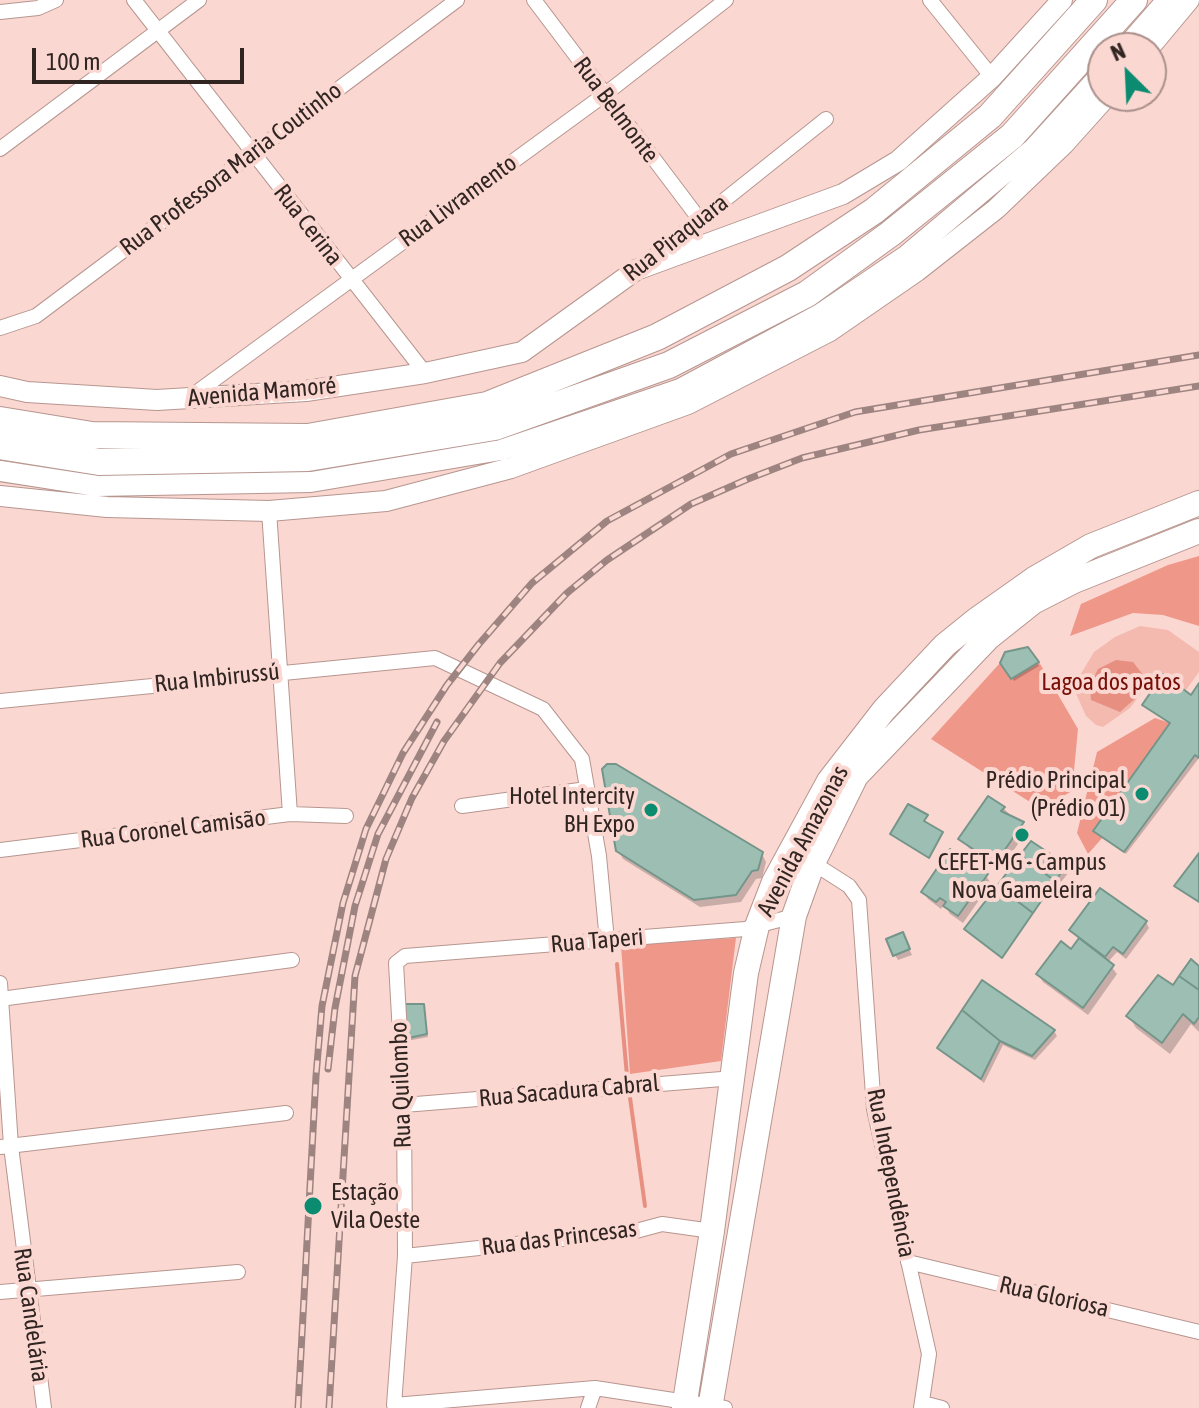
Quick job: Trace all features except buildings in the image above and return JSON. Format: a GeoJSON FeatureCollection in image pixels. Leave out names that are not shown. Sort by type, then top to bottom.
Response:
{"type":"FeatureCollection","features":[{"type":"Feature","properties":{"kind":"highway"},"geometry":{"type":"LineString","coordinates":[[0,420],[92,435],[308,437],[487,405],[657,337],[788,268],[874,211],[990,116],[1094,0]]}},
{"type":"Feature","properties":{"kind":"highway"},"geometry":{"type":"LineString","coordinates":[[0,446],[99,462],[308,458],[495,427],[669,365],[807,294],[890,234],[1012,136],[1134,0]]}},
{"type":"Feature","properties":{"kind":"main road","name":"Avenida Amazonas"},"geometry":{"type":"LineString","coordinates":[[685,1404],[734,1078],[746,973],[757,926],[774,882],[829,781],[884,710],[945,645],[1034,579],[1091,546],[1199,503]]}},
{"type":"Feature","properties":{"kind":"main road","name":"Avenida Amazonas"},"geometry":{"type":"LineString","coordinates":[[715,1407],[794,916],[813,863],[856,776],[994,632],[1033,602],[1074,581],[1199,531]]}},
{"type":"Feature","properties":{"kind":"street"},"geometry":{"type":"LineString","coordinates":[[0,12],[38,8],[56,0]]}},
{"type":"Feature","properties":{"kind":"street","name":"Rua Cerina"},"geometry":{"type":"LineString","coordinates":[[134,0],[425,373]]}},
{"type":"Feature","properties":{"kind":"street"},"geometry":{"type":"LineString","coordinates":[[0,149],[199,0]]}},
{"type":"Feature","properties":{"kind":"street","name":"Rua Professora Maria Coutinho"},"geometry":{"type":"LineString","coordinates":[[2,324],[36,316],[457,0]]}},
{"type":"Feature","properties":{"kind":"street","name":"Rua Belmonte"},"geometry":{"type":"LineString","coordinates":[[534,0],[700,220]]}},
{"type":"Feature","properties":{"kind":"street","name":"Rua Livramento"},"geometry":{"type":"LineString","coordinates":[[189,398],[604,95],[726,0]]}},
{"type":"Feature","properties":{"kind":"street"},"geometry":{"type":"LineString","coordinates":[[930,0],[992,77]]}},
{"type":"Feature","properties":{"kind":"street"},"geometry":{"type":"LineString","coordinates":[[636,270],[843,194],[867,181],[898,161],[992,77],[1062,0]]}},
{"type":"Feature","properties":{"kind":"street"},"geometry":{"type":"LineString","coordinates":[[1139,32],[1167,0]]}},
{"type":"Feature","properties":{"kind":"street"},"geometry":{"type":"LineString","coordinates":[[1162,32],[1189,0]]}},
{"type":"Feature","properties":{"kind":"street"},"geometry":{"type":"LineString","coordinates":[[0,471],[97,486],[311,482],[501,450],[680,389],[820,314],[907,255],[1033,149],[1087,90]]}},
{"type":"Feature","properties":{"kind":"street"},"geometry":{"type":"LineString","coordinates":[[0,496],[107,507],[269,511],[386,501],[511,468],[688,404],[830,331],[996,209],[1093,112]]}},
{"type":"Feature","properties":{"kind":"street","name":"Rua Piraquara"},"geometry":{"type":"LineString","coordinates":[[522,352],[636,270],[826,119]]}},
{"type":"Feature","properties":{"kind":"street","name":"Avenida Mamoré"},"geometry":{"type":"LineString","coordinates":[[0,386],[27,392],[189,398],[306,391],[425,373],[522,352]]}},
{"type":"Feature","properties":{"kind":"street"},"geometry":{"type":"LineString","coordinates":[[269,511],[290,814]]}},
{"type":"Feature","properties":{"kind":"street","name":"Rua Imbirussú"},"geometry":{"type":"LineString","coordinates":[[0,701],[278,671],[435,658],[543,709],[582,759],[587,789]]}},
{"type":"Feature","properties":{"kind":"street"},"geometry":{"type":"LineString","coordinates":[[462,806],[587,789],[599,856],[607,941]]}},
{"type":"Feature","properties":{"kind":"street","name":"Rua Coronel Camisão"},"geometry":{"type":"LineString","coordinates":[[0,850],[290,814],[346,816]]}},
{"type":"Feature","properties":{"kind":"street","name":"Rua Independência"},"geometry":{"type":"LineString","coordinates":[[813,863],[849,886],[859,900],[874,1109],[929,1354],[922,1405]]}},
{"type":"Feature","properties":{"kind":"street","name":"Rua Taperi"},"geometry":{"type":"LineString","coordinates":[[399,958],[757,926],[794,916]]}},
{"type":"Feature","properties":{"kind":"street","name":"Rua Quilombo"},"geometry":{"type":"LineString","coordinates":[[399,958],[396,963],[404,1105],[405,1256],[394,1405],[595,1388]]}},
{"type":"Feature","properties":{"kind":"street"},"geometry":{"type":"LineString","coordinates":[[1,999],[292,960]]}},
{"type":"Feature","properties":{"kind":"street","name":"Rua Candelária"},"geometry":{"type":"LineString","coordinates":[[0,983],[6,1146],[44,1408]]}},
{"type":"Feature","properties":{"kind":"street","name":"Rua Sacadura Cabral"},"geometry":{"type":"LineString","coordinates":[[404,1105],[734,1078]]}},
{"type":"Feature","properties":{"kind":"street"},"geometry":{"type":"LineString","coordinates":[[6,1146],[286,1113]]}},
{"type":"Feature","properties":{"kind":"street","name":"Rua das Princesas"},"geometry":{"type":"LineString","coordinates":[[405,1256],[636,1231],[662,1224],[712,1231]]}},
{"type":"Feature","properties":{"kind":"street","name":"Rua Gloriosa"},"geometry":{"type":"LineString","coordinates":[[908,1262],[1199,1332]]}},
{"type":"Feature","properties":{"kind":"street"},"geometry":{"type":"LineString","coordinates":[[0,1292],[238,1272]]}},
{"type":"Feature","properties":{"kind":"street"},"geometry":{"type":"LineString","coordinates":[[588,1408],[595,1388],[715,1407]]}},
{"type":"Feature","properties":{"kind":"street"},"geometry":{"type":"LineString","coordinates":[[922,1405],[942,1408]]}},
{"type":"Feature","properties":{"kind":"green space","name":"Lagoa dos patos"},"geometry":{"type":"Polygon","coordinates":[[[1140,626],[1168,630],[1199,652],[1199,672],[1186,690],[1156,674],[1130,708],[1103,727],[1096,725],[1086,716],[1073,687],[1094,652],[1115,637],[1140,626]]]}},
{"type":"Feature","properties":{"kind":"shaded area"},"geometry":{"type":"Polygon","coordinates":[[[1199,556],[1199,626],[1163,615],[1133,613],[1070,636],[1081,604],[1168,565],[1199,556]]]}},
{"type":"Feature","properties":{"kind":"shaded area"},"geometry":{"type":"Polygon","coordinates":[[[1116,660],[1133,662],[1144,676],[1138,696],[1120,712],[1091,700],[1090,685],[1098,669],[1116,660]]]}},
{"type":"Feature","properties":{"kind":"shaded area"},"geometry":{"type":"Polygon","coordinates":[[[1039,662],[1078,729],[1072,791],[1041,809],[931,739],[1000,663],[1011,679],[1039,662]]]}},
{"type":"Feature","properties":{"kind":"shaded area"},"geometry":{"type":"Polygon","coordinates":[[[1155,718],[1170,723],[1093,830],[1103,837],[1088,854],[1077,833],[1097,752],[1155,718]]]}},
{"type":"Feature","properties":{"kind":"shaded area"},"geometry":{"type":"Polygon","coordinates":[[[736,938],[721,1061],[630,1074],[621,945],[736,938]]]}},
{"type":"Feature","properties":{"kind":"waterway"},"geometry":{"type":"LineString","coordinates":[[617,964],[627,1076],[645,1206]]}},
{"type":"Feature","properties":{"kind":"railway"},"geometry":{"type":"LineString","coordinates":[[298,1408],[322,1006],[343,903],[366,829],[403,753],[447,685],[479,644],[532,583],[607,521],[731,454],[855,412],[1199,355]]}},
{"type":"Feature","properties":{"kind":"railway"},"geometry":{"type":"LineString","coordinates":[[329,1408],[355,976],[386,859],[412,798],[444,741],[500,663],[567,593],[607,560],[691,504],[748,479],[802,458],[919,430],[1199,386]]}},
{"type":"Feature","properties":{"kind":"railway"},"geometry":{"type":"LineString","coordinates":[[328,1069],[335,1008],[355,906],[378,834],[437,722]]}},
{"type":"Feature","properties":{"kind":"place","name":"Prédio Principal (Prédio 01)"},"geometry":{"type":"Point","coordinates":[1142,794]}},
{"type":"Feature","properties":{"kind":"place","name":"Hotel Intercity BH Expo"},"geometry":{"type":"Point","coordinates":[651,810]}},
{"type":"Feature","properties":{"kind":"place","name":"CEFET-MG - Campus Nova Gameleira"},"geometry":{"type":"Point","coordinates":[1022,835]}},
{"type":"Feature","properties":{"kind":"place","name":"Estação Vila Oeste"},"geometry":{"type":"Point","coordinates":[313,1206]}}]}
